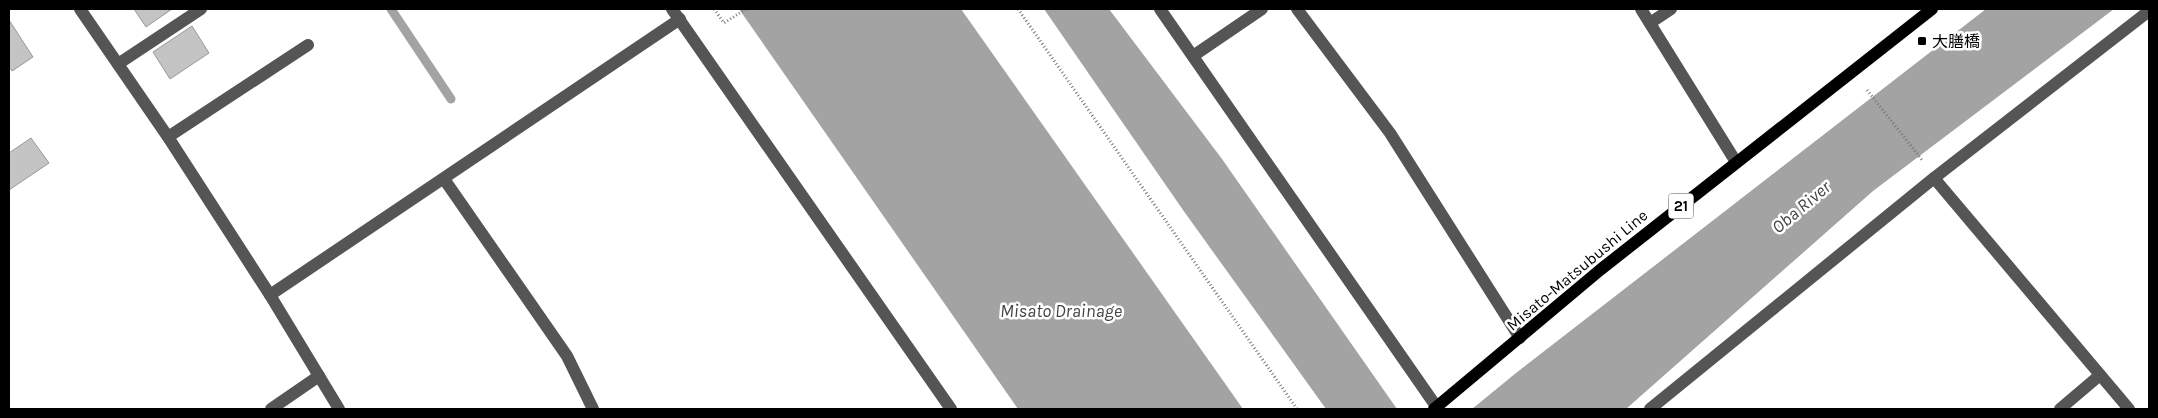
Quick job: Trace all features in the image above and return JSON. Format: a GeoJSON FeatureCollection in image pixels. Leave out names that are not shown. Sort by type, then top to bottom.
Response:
{"type":"FeatureCollection","features":[{"type":"Feature","properties":{"kind":"main road","name":"Misato-Matsubushi Line"},"geometry":{"type":"LineString","coordinates":[[1436,409],[1600,270],[1932,9]]}},
{"type":"Feature","properties":{"kind":"street"},"geometry":{"type":"LineString","coordinates":[[80,9],[168,137],[270,295],[339,409]]}},
{"type":"Feature","properties":{"kind":"street"},"geometry":{"type":"LineString","coordinates":[[118,64],[201,9]]}},
{"type":"Feature","properties":{"kind":"street"},"geometry":{"type":"LineString","coordinates":[[1160,9],[1436,409]]}},
{"type":"Feature","properties":{"kind":"street"},"geometry":{"type":"LineString","coordinates":[[1193,56],[1262,9]]}},
{"type":"Feature","properties":{"kind":"street"},"geometry":{"type":"LineString","coordinates":[[1297,9],[1390,133],[1520,338]]}},
{"type":"Feature","properties":{"kind":"street"},"geometry":{"type":"LineString","coordinates":[[1641,9],[1736,162]]}},
{"type":"Feature","properties":{"kind":"street"},"geometry":{"type":"LineString","coordinates":[[1650,23],[1671,9]]}},
{"type":"Feature","properties":{"kind":"street"},"geometry":{"type":"LineString","coordinates":[[1650,409],[1934,178],[2149,11]]}},
{"type":"Feature","properties":{"kind":"street"},"geometry":{"type":"LineString","coordinates":[[270,295],[444,179],[676,14],[951,409]]}},
{"type":"Feature","properties":{"kind":"street"},"geometry":{"type":"LineString","coordinates":[[168,137],[308,45]]}},
{"type":"Feature","properties":{"kind":"street"},"geometry":{"type":"LineString","coordinates":[[1934,178],[2129,409]]}},
{"type":"Feature","properties":{"kind":"street"},"geometry":{"type":"LineString","coordinates":[[444,179],[567,356],[593,409]]}},
{"type":"Feature","properties":{"kind":"street"},"geometry":{"type":"LineString","coordinates":[[2060,409],[2100,375]]}},
{"type":"Feature","properties":{"kind":"street"},"geometry":{"type":"LineString","coordinates":[[271,409],[319,376]]}},
{"type":"Feature","properties":{"kind":"path"},"geometry":{"type":"LineString","coordinates":[[714,9],[724,23],[746,9]]}},
{"type":"Feature","properties":{"kind":"path"},"geometry":{"type":"LineString","coordinates":[[1018,9],[1297,409]]}},
{"type":"Feature","properties":{"kind":"path"},"geometry":{"type":"LineString","coordinates":[[1867,90],[1925,164]]}},
{"type":"Feature","properties":{"kind":"water","name":"Misato Drainage"},"geometry":{"type":"Polygon","coordinates":[[[739,9],[961,9],[1243,409],[1018,409],[739,9]]]}},
{"type":"Feature","properties":{"kind":"water"},"geometry":{"type":"Polygon","coordinates":[[[1044,9],[1109,9],[1222,159],[1397,409],[1326,409],[1183,210],[1044,9]]]}},
{"type":"Feature","properties":{"kind":"water","name":"Oba River"},"geometry":{"type":"Polygon","coordinates":[[[1986,9],[2114,9],[1873,191],[1626,409],[1472,409],[1516,373],[1986,9]]]}},
{"type":"Feature","properties":{"kind":"building"},"geometry":{"type":"Polygon","coordinates":[[[134,9],[172,9],[146,27],[134,9]]]}},
{"type":"Feature","properties":{"kind":"building"},"geometry":{"type":"Polygon","coordinates":[[[9,20],[33,57],[12,71],[9,67],[9,20]]]}},
{"type":"Feature","properties":{"kind":"building"},"geometry":{"type":"Polygon","coordinates":[[[192,26],[209,53],[170,79],[153,52],[192,26]]]}},
{"type":"Feature","properties":{"kind":"building"},"geometry":{"type":"Polygon","coordinates":[[[31,138],[49,163],[9,190],[9,153],[31,138]]]}},
{"type":"Feature","properties":{"kind":"waterway"},"geometry":{"type":"LineString","coordinates":[[391,9],[451,99]]}},
{"type":"Feature","properties":{"kind":"place","name":"大膳橋"},"geometry":{"type":"Point","coordinates":[1922,41]}}]}
